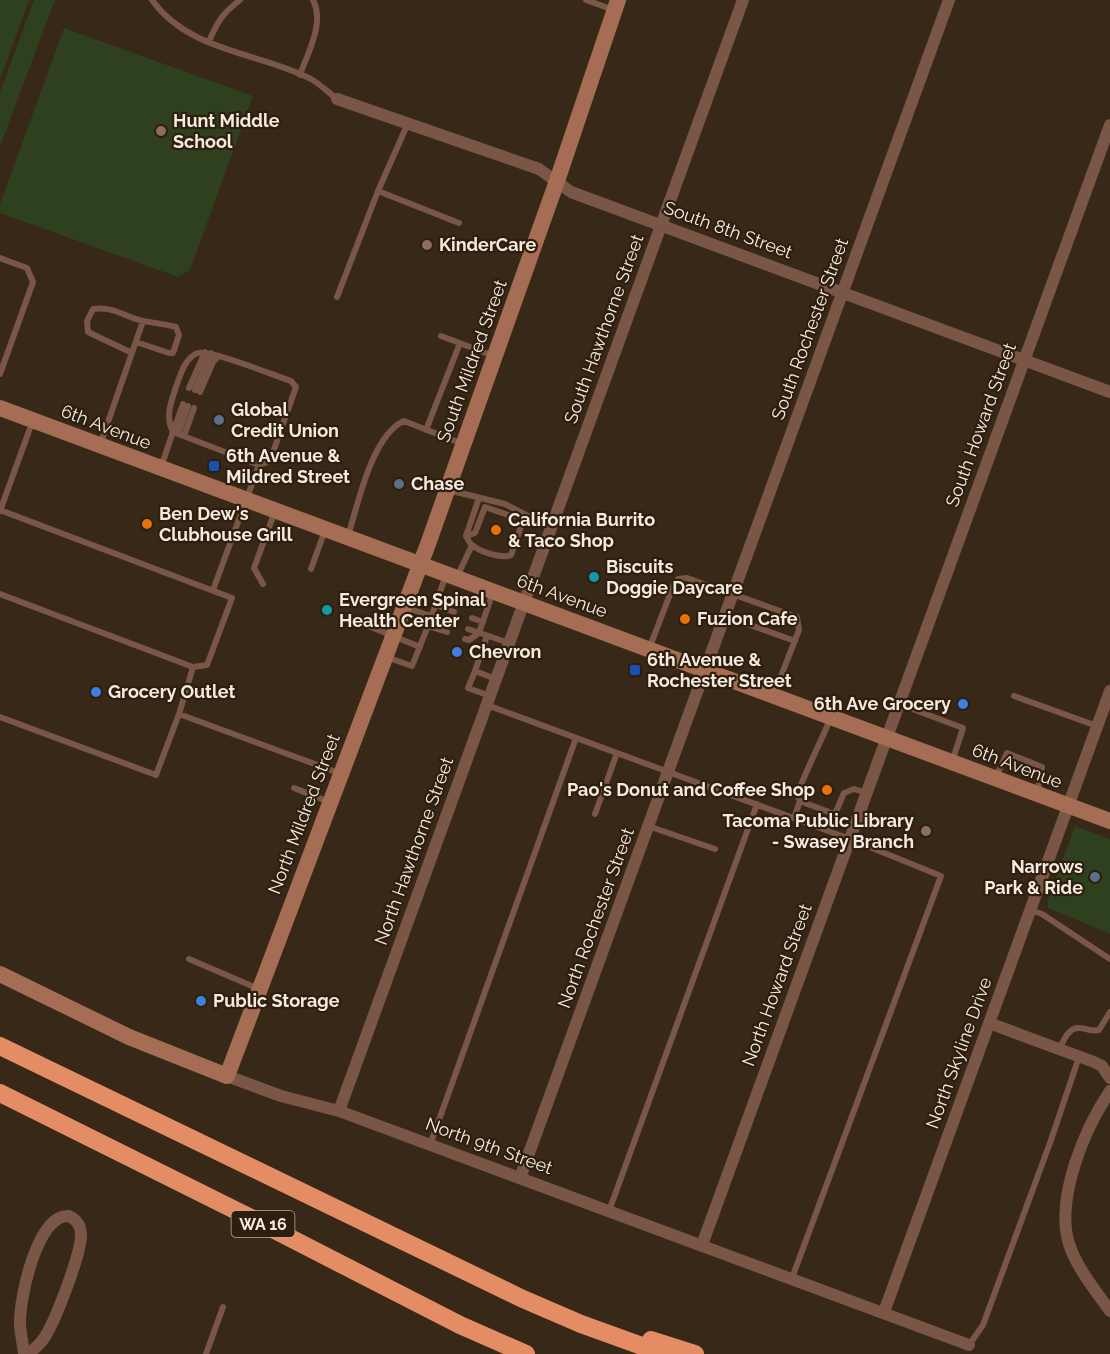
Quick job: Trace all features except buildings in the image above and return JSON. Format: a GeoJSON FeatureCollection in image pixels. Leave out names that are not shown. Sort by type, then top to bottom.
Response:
{"type":"FeatureCollection","features":[{"type":"Feature","properties":{"kind":"highway","name":"WA 16"},"geometry":{"type":"LineString","coordinates":[[0,1046],[523,1299],[571,1320],[664,1354]]}},
{"type":"Feature","properties":{"kind":"highway","name":"WA 16"},"geometry":{"type":"LineString","coordinates":[[0,1093],[460,1325],[526,1354]]}},
{"type":"Feature","properties":{"kind":"highway"},"geometry":{"type":"LineString","coordinates":[[425,1250],[572,1311],[695,1354]]}},
{"type":"Feature","properties":{"kind":"main road","name":"South Mildred Street"},"geometry":{"type":"LineString","coordinates":[[420,565],[557,181],[616,5]]}},
{"type":"Feature","properties":{"kind":"main road","name":"6th Avenue"},"geometry":{"type":"LineString","coordinates":[[0,408],[1110,821]]}},
{"type":"Feature","properties":{"kind":"main road","name":"North Mildred Street"},"geometry":{"type":"LineString","coordinates":[[227,1076],[420,565]]}},
{"type":"Feature","properties":{"kind":"main road","name":"North 9th Street"},"geometry":{"type":"LineString","coordinates":[[0,974],[129,1037],[227,1076]]}},
{"type":"Feature","properties":{"kind":"street","name":"South Hawthorne Street"},"geometry":{"type":"LineString","coordinates":[[524,603],[743,0]]}},
{"type":"Feature","properties":{"kind":"street","name":"South Rochester Street"},"geometry":{"type":"LineString","coordinates":[[705,670],[949,0]]}},
{"type":"Feature","properties":{"kind":"street","name":"South 8th Street"},"geometry":{"type":"LineString","coordinates":[[337,99],[539,169],[571,192],[1110,392]]}},
{"type":"Feature","properties":{"kind":"street","name":"South Howard Street"},"geometry":{"type":"LineString","coordinates":[[887,738],[1110,125]]}},
{"type":"Feature","properties":{"kind":"street","name":"North Hawthorne Street"},"geometry":{"type":"LineString","coordinates":[[339,1111],[524,603]]}},
{"type":"Feature","properties":{"kind":"street","name":"North Rochester Street"},"geometry":{"type":"LineString","coordinates":[[520,1178],[705,670]]}},
{"type":"Feature","properties":{"kind":"street","name":"North Skyline Drive"},"geometry":{"type":"LineString","coordinates":[[884,1312],[1068,806],[1103,720],[1110,691]]}},
{"type":"Feature","properties":{"kind":"street","name":"North Howard Street"},"geometry":{"type":"LineString","coordinates":[[702,1245],[887,738]]}},
{"type":"Feature","properties":{"kind":"street"},"geometry":{"type":"LineString","coordinates":[[989,1023],[1102,1066],[1110,1078]]}},
{"type":"Feature","properties":{"kind":"street","name":"North 9th Street"},"geometry":{"type":"LineString","coordinates":[[227,1076],[281,1096],[339,1111],[969,1345]]}},
{"type":"Feature","properties":{"kind":"street"},"geometry":{"type":"LineString","coordinates":[[1110,1091],[1098,1109],[1075,1164],[1065,1209],[1065,1228],[1072,1252],[1084,1274],[1110,1311]]}},
{"type":"Feature","properties":{"kind":"street"},"geometry":{"type":"LineString","coordinates":[[62,1216],[69,1216],[78,1223],[80,1229],[81,1240],[76,1258],[65,1293],[49,1331],[42,1342],[26,1354],[20,1331],[20,1313],[32,1261],[47,1228],[62,1216]]}},
{"type":"Feature","properties":{"kind":"lane"},"geometry":{"type":"LineString","coordinates":[[152,0],[163,15],[183,31],[313,79],[337,99]]}},
{"type":"Feature","properties":{"kind":"lane"},"geometry":{"type":"LineString","coordinates":[[209,41],[224,12],[240,0]]}},
{"type":"Feature","properties":{"kind":"lane"},"geometry":{"type":"LineString","coordinates":[[300,75],[318,25],[318,15],[313,0]]}},
{"type":"Feature","properties":{"kind":"lane"},"geometry":{"type":"LineString","coordinates":[[586,0],[616,5]]}},
{"type":"Feature","properties":{"kind":"lane"},"geometry":{"type":"LineString","coordinates":[[337,297],[378,191],[408,123]]}},
{"type":"Feature","properties":{"kind":"lane"},"geometry":{"type":"LineString","coordinates":[[378,191],[459,223]]}},
{"type":"Feature","properties":{"kind":"lane"},"geometry":{"type":"LineString","coordinates":[[0,258],[27,268],[33,282],[0,374]]}},
{"type":"Feature","properties":{"kind":"lane"},"geometry":{"type":"LineString","coordinates":[[132,353],[88,332],[87,321],[93,309],[106,308],[143,321],[156,321],[176,327],[180,335],[173,353],[136,342]]}},
{"type":"Feature","properties":{"kind":"lane"},"geometry":{"type":"LineString","coordinates":[[100,445],[143,321]]}},
{"type":"Feature","properties":{"kind":"lane"},"geometry":{"type":"LineString","coordinates":[[441,336],[495,356]]}},
{"type":"Feature","properties":{"kind":"lane"},"geometry":{"type":"LineString","coordinates":[[426,430],[460,343]]}},
{"type":"Feature","properties":{"kind":"lane"},"geometry":{"type":"LineString","coordinates":[[197,353],[219,356],[296,384],[267,462],[259,465],[178,434],[170,427],[169,407],[180,376],[191,357],[197,353]]}},
{"type":"Feature","properties":{"kind":"lane"},"geometry":{"type":"LineString","coordinates":[[208,353],[195,390],[219,356]]}},
{"type":"Feature","properties":{"kind":"lane"},"geometry":{"type":"LineString","coordinates":[[160,468],[178,434],[188,406],[178,434]]}},
{"type":"Feature","properties":{"kind":"lane"},"geometry":{"type":"LineString","coordinates":[[0,594],[193,667],[207,665],[232,598],[0,510],[33,420]]}},
{"type":"Feature","properties":{"kind":"lane"},"geometry":{"type":"LineString","coordinates":[[347,537],[371,465],[389,431],[395,425],[404,422],[463,444]]}},
{"type":"Feature","properties":{"kind":"lane"},"geometry":{"type":"LineString","coordinates":[[213,590],[259,465]]}},
{"type":"Feature","properties":{"kind":"lane"},"geometry":{"type":"LineString","coordinates":[[447,489],[505,504],[551,528]]}},
{"type":"Feature","properties":{"kind":"lane"},"geometry":{"type":"LineString","coordinates":[[466,536],[478,498]]}},
{"type":"Feature","properties":{"kind":"lane"},"geometry":{"type":"LineString","coordinates":[[466,536],[475,533],[485,507],[511,516],[525,515]]}},
{"type":"Feature","properties":{"kind":"lane"},"geometry":{"type":"LineString","coordinates":[[263,584],[254,568],[275,510]]}},
{"type":"Feature","properties":{"kind":"lane"},"geometry":{"type":"LineString","coordinates":[[466,536],[472,545],[505,557],[511,555],[525,515]]}},
{"type":"Feature","properties":{"kind":"lane"},"geometry":{"type":"LineString","coordinates":[[311,569],[325,529]]}},
{"type":"Feature","properties":{"kind":"lane"},"geometry":{"type":"LineString","coordinates":[[384,657],[412,666],[436,605],[472,545]]}},
{"type":"Feature","properties":{"kind":"lane"},"geometry":{"type":"LineString","coordinates":[[649,649],[678,579],[687,578],[797,617],[799,630],[773,696]]}},
{"type":"Feature","properties":{"kind":"lane"},"geometry":{"type":"LineString","coordinates":[[465,639],[469,640],[479,633],[494,592]]}},
{"type":"Feature","properties":{"kind":"lane"},"geometry":{"type":"LineString","coordinates":[[436,605],[454,612]]}},
{"type":"Feature","properties":{"kind":"lane"},"geometry":{"type":"LineString","coordinates":[[404,607],[450,622]]}},
{"type":"Feature","properties":{"kind":"lane"},"geometry":{"type":"LineString","coordinates":[[725,616],[795,641]]}},
{"type":"Feature","properties":{"kind":"lane"},"geometry":{"type":"LineString","coordinates":[[472,618],[483,622]]}},
{"type":"Feature","properties":{"kind":"lane"},"geometry":{"type":"LineString","coordinates":[[361,623],[420,647]]}},
{"type":"Feature","properties":{"kind":"lane"},"geometry":{"type":"LineString","coordinates":[[428,626],[447,633]]}},
{"type":"Feature","properties":{"kind":"lane"},"geometry":{"type":"LineString","coordinates":[[468,629],[509,643]]}},
{"type":"Feature","properties":{"kind":"lane"},"geometry":{"type":"LineString","coordinates":[[488,636],[468,688],[488,700],[576,738],[828,830],[941,876],[792,1278]]}},
{"type":"Feature","properties":{"kind":"lane"},"geometry":{"type":"LineString","coordinates":[[0,717],[156,776],[179,714],[193,667]]}},
{"type":"Feature","properties":{"kind":"lane"},"geometry":{"type":"LineString","coordinates":[[475,671],[496,679]]}},
{"type":"Feature","properties":{"kind":"lane"},"geometry":{"type":"LineString","coordinates":[[1014,696],[1103,720]]}},
{"type":"Feature","properties":{"kind":"lane"},"geometry":{"type":"LineString","coordinates":[[899,704],[963,728],[952,762]]}},
{"type":"Feature","properties":{"kind":"lane"},"geometry":{"type":"LineString","coordinates":[[179,714],[340,773]]}},
{"type":"Feature","properties":{"kind":"lane"},"geometry":{"type":"LineString","coordinates":[[831,717],[816,754],[810,760],[797,795],[800,801],[834,814]]}},
{"type":"Feature","properties":{"kind":"lane"},"geometry":{"type":"LineString","coordinates":[[430,1145],[576,738]]}},
{"type":"Feature","properties":{"kind":"lane"},"geometry":{"type":"LineString","coordinates":[[596,814],[618,753]]}},
{"type":"Feature","properties":{"kind":"lane"},"geometry":{"type":"LineString","coordinates":[[995,778],[1007,753],[1042,767],[1037,794]]}},
{"type":"Feature","properties":{"kind":"lane"},"geometry":{"type":"LineString","coordinates":[[294,788],[329,802]]}},
{"type":"Feature","properties":{"kind":"lane"},"geometry":{"type":"LineString","coordinates":[[828,830],[844,793],[854,789],[867,793]]}},
{"type":"Feature","properties":{"kind":"lane"},"geometry":{"type":"LineString","coordinates":[[794,818],[800,801]]}},
{"type":"Feature","properties":{"kind":"lane"},"geometry":{"type":"LineString","coordinates":[[609,1210],[757,804]]}},
{"type":"Feature","properties":{"kind":"lane"},"geometry":{"type":"LineString","coordinates":[[648,826],[715,849]]}},
{"type":"Feature","properties":{"kind":"lane"},"geometry":{"type":"LineString","coordinates":[[1030,910],[1042,914],[1110,959]]}},
{"type":"Feature","properties":{"kind":"lane"},"geometry":{"type":"LineString","coordinates":[[189,959],[260,989]]}},
{"type":"Feature","properties":{"kind":"lane"},"geometry":{"type":"LineString","coordinates":[[1060,1049],[1062,1042],[1073,1029],[1079,1028],[1090,1032],[1099,1030],[1110,1011]]}},
{"type":"Feature","properties":{"kind":"lane"},"geometry":{"type":"LineString","coordinates":[[969,1345],[983,1325],[1025,1213],[1079,1056]]}},
{"type":"Feature","properties":{"kind":"lane"},"geometry":{"type":"LineString","coordinates":[[206,1354],[224,1307]]}},
{"type":"Feature","properties":{"kind":"green space"},"geometry":{"type":"Polygon","coordinates":[[[0,0],[29,0],[0,80],[0,0]]]}},
{"type":"Feature","properties":{"kind":"green space"},"geometry":{"type":"Polygon","coordinates":[[[34,0],[55,0],[0,146],[0,92],[34,0]]]}},
{"type":"Feature","properties":{"kind":"green space"},"geometry":{"type":"Polygon","coordinates":[[[64,28],[253,96],[190,270],[178,277],[0,213],[0,204],[64,28]]]}},
{"type":"Feature","properties":{"kind":"green space"},"geometry":{"type":"Polygon","coordinates":[[[1075,826],[1110,839],[1110,934],[1048,908],[1048,900],[1075,826]]]}},
{"type":"Feature","properties":{"kind":"place","name":"Hunt Middle School"},"geometry":{"type":"Point","coordinates":[161,131]}},
{"type":"Feature","properties":{"kind":"place","name":"KinderCare"},"geometry":{"type":"Point","coordinates":[427,245]}},
{"type":"Feature","properties":{"kind":"place","name":"Global Credit Union"},"geometry":{"type":"Point","coordinates":[219,420]}},
{"type":"Feature","properties":{"kind":"place","name":"6th Avenue & Mildred Street"},"geometry":{"type":"Point","coordinates":[214,466]}},
{"type":"Feature","properties":{"kind":"place","name":"Chase"},"geometry":{"type":"Point","coordinates":[399,484]}},
{"type":"Feature","properties":{"kind":"place","name":"Ben Dew's Clubhouse Grill"},"geometry":{"type":"Point","coordinates":[147,524]}},
{"type":"Feature","properties":{"kind":"place","name":"California Burrito & Taco Shop"},"geometry":{"type":"Point","coordinates":[496,530]}},
{"type":"Feature","properties":{"kind":"place","name":"Biscuits Doggie Daycare"},"geometry":{"type":"Point","coordinates":[594,577]}},
{"type":"Feature","properties":{"kind":"place","name":"Evergreen Spinal Health Center"},"geometry":{"type":"Point","coordinates":[327,610]}},
{"type":"Feature","properties":{"kind":"place","name":"Fuzion Cafe"},"geometry":{"type":"Point","coordinates":[685,619]}},
{"type":"Feature","properties":{"kind":"place","name":"Chevron"},"geometry":{"type":"Point","coordinates":[457,652]}},
{"type":"Feature","properties":{"kind":"place","name":"6th Avenue & Rochester Street"},"geometry":{"type":"Point","coordinates":[635,670]}},
{"type":"Feature","properties":{"kind":"place","name":"Grocery Outlet"},"geometry":{"type":"Point","coordinates":[96,692]}},
{"type":"Feature","properties":{"kind":"place","name":"6th Ave Grocery"},"geometry":{"type":"Point","coordinates":[963,704]}},
{"type":"Feature","properties":{"kind":"place","name":"Pao's Donut and Coffee Shop"},"geometry":{"type":"Point","coordinates":[827,790]}},
{"type":"Feature","properties":{"kind":"place","name":"Tacoma Public Library - Swasey Branch"},"geometry":{"type":"Point","coordinates":[926,831]}},
{"type":"Feature","properties":{"kind":"place","name":"Narrows Park & Ride"},"geometry":{"type":"Point","coordinates":[1095,877]}},
{"type":"Feature","properties":{"kind":"place","name":"Public Storage"},"geometry":{"type":"Point","coordinates":[201,1001]}}]}
